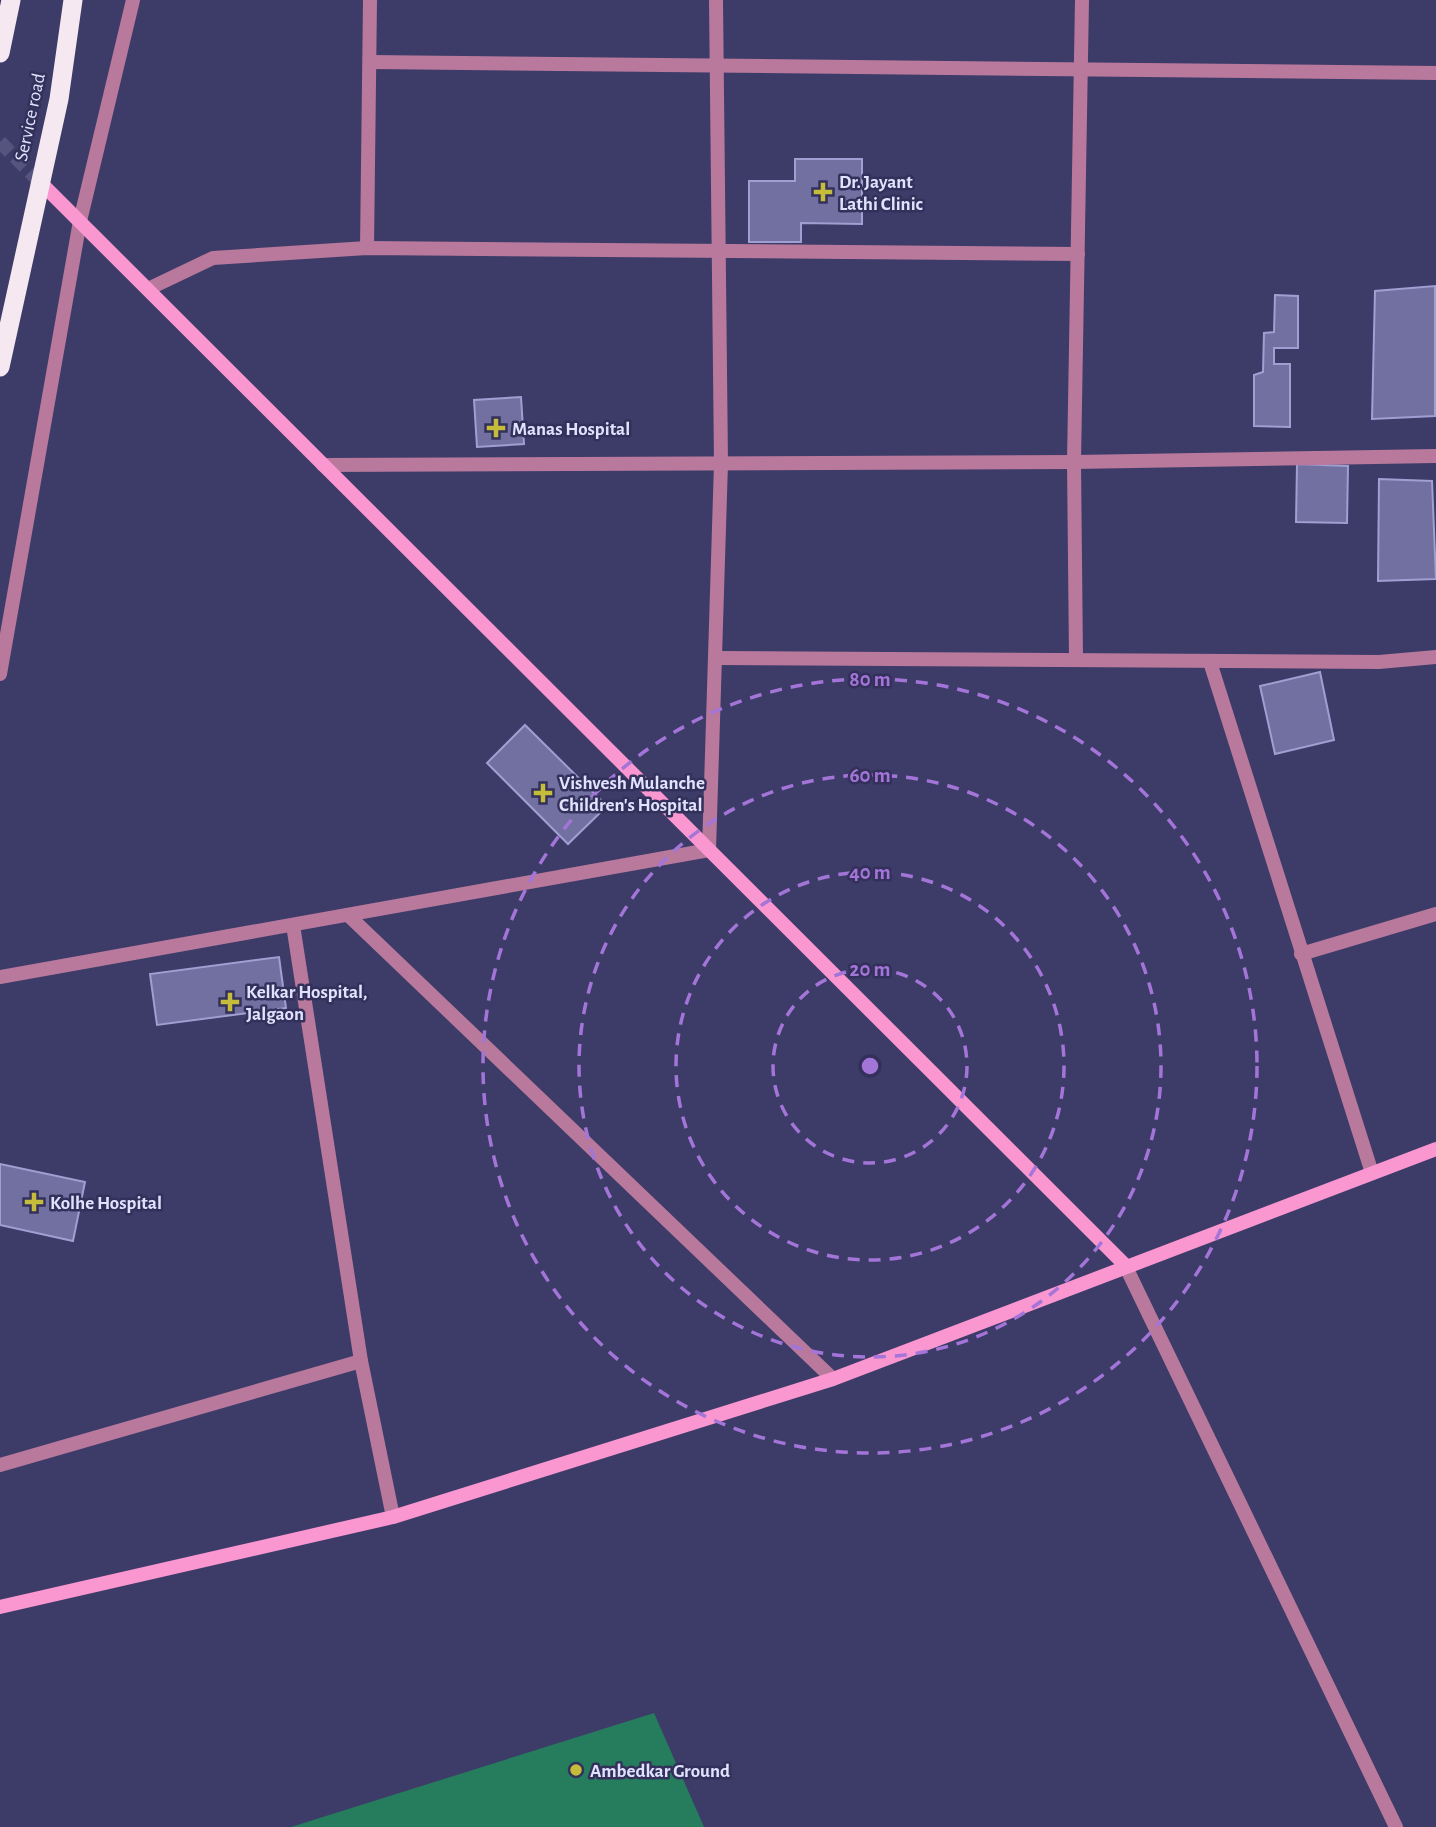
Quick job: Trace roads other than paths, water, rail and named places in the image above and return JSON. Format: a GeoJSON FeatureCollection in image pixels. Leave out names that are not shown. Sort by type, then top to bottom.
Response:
{"type":"FeatureCollection","features":[{"type":"Feature","properties":{"kind":"highway"},"geometry":{"type":"LineString","coordinates":[[0,53],[12,0]]}},
{"type":"Feature","properties":{"kind":"highway","name":"Service road"},"geometry":{"type":"LineString","coordinates":[[0,367],[59,99],[73,0]]}},
{"type":"Feature","properties":{"kind":"main road"},"geometry":{"type":"LineString","coordinates":[[39,181],[1125,1265]]}},
{"type":"Feature","properties":{"kind":"main road"},"geometry":{"type":"LineString","coordinates":[[0,1607],[393,1517],[833,1379],[1125,1265],[1436,1149]]}},
{"type":"Feature","properties":{"kind":"street"},"geometry":{"type":"LineString","coordinates":[[0,674],[80,221],[133,0]]}},
{"type":"Feature","properties":{"kind":"street"},"geometry":{"type":"LineString","coordinates":[[367,248],[370,0]]}},
{"type":"Feature","properties":{"kind":"street"},"geometry":{"type":"LineString","coordinates":[[0,977],[709,850],[717,658],[720,463],[716,0]]}},
{"type":"Feature","properties":{"kind":"street"},"geometry":{"type":"LineString","coordinates":[[1076,659],[1074,462],[1082,0]]}},
{"type":"Feature","properties":{"kind":"street"},"geometry":{"type":"LineString","coordinates":[[370,62],[1436,73]]}},
{"type":"Feature","properties":{"kind":"street"},"geometry":{"type":"LineString","coordinates":[[148,289],[213,258],[367,248],[1078,254]]}},
{"type":"Feature","properties":{"kind":"street"},"geometry":{"type":"LineString","coordinates":[[323,465],[1074,462],[1436,456]]}},
{"type":"Feature","properties":{"kind":"street"},"geometry":{"type":"LineString","coordinates":[[717,658],[1379,662],[1436,657]]}},
{"type":"Feature","properties":{"kind":"street"},"geometry":{"type":"LineString","coordinates":[[1210,662],[1372,1173]]}},
{"type":"Feature","properties":{"kind":"street"},"geometry":{"type":"LineString","coordinates":[[1301,954],[1436,914]]}},
{"type":"Feature","properties":{"kind":"street"},"geometry":{"type":"LineString","coordinates":[[348,915],[833,1379]]}},
{"type":"Feature","properties":{"kind":"street"},"geometry":{"type":"LineString","coordinates":[[293,925],[361,1361],[393,1517]]}},
{"type":"Feature","properties":{"kind":"street"},"geometry":{"type":"LineString","coordinates":[[1125,1265],[1396,1827]]}},
{"type":"Feature","properties":{"kind":"street"},"geometry":{"type":"LineString","coordinates":[[0,1465],[361,1361]]}},
{"type":"Feature","properties":{"kind":"tunnel"},"geometry":{"type":"LineString","coordinates":[[0,142],[39,181]]}},
{"type":"Feature","properties":{"kind":"place","name":"Dr. Jayant Lathi Clinic"},"geometry":{"type":"Point","coordinates":[823,192]}},
{"type":"Feature","properties":{"kind":"place","name":"Manas Hospital"},"geometry":{"type":"Point","coordinates":[496,428]}},
{"type":"Feature","properties":{"kind":"place","name":"Vishvesh Mulanche Children's Hospital"},"geometry":{"type":"Point","coordinates":[543,793]}},
{"type":"Feature","properties":{"kind":"place","name":"Kelkar Hospital, Jalgaon"},"geometry":{"type":"Point","coordinates":[230,1002]}},
{"type":"Feature","properties":{"kind":"place","name":"Kolhe Hospital"},"geometry":{"type":"Point","coordinates":[34,1202]}},
{"type":"Feature","properties":{"kind":"place","name":"Ambedkar Ground"},"geometry":{"type":"Point","coordinates":[576,1770]}}]}
